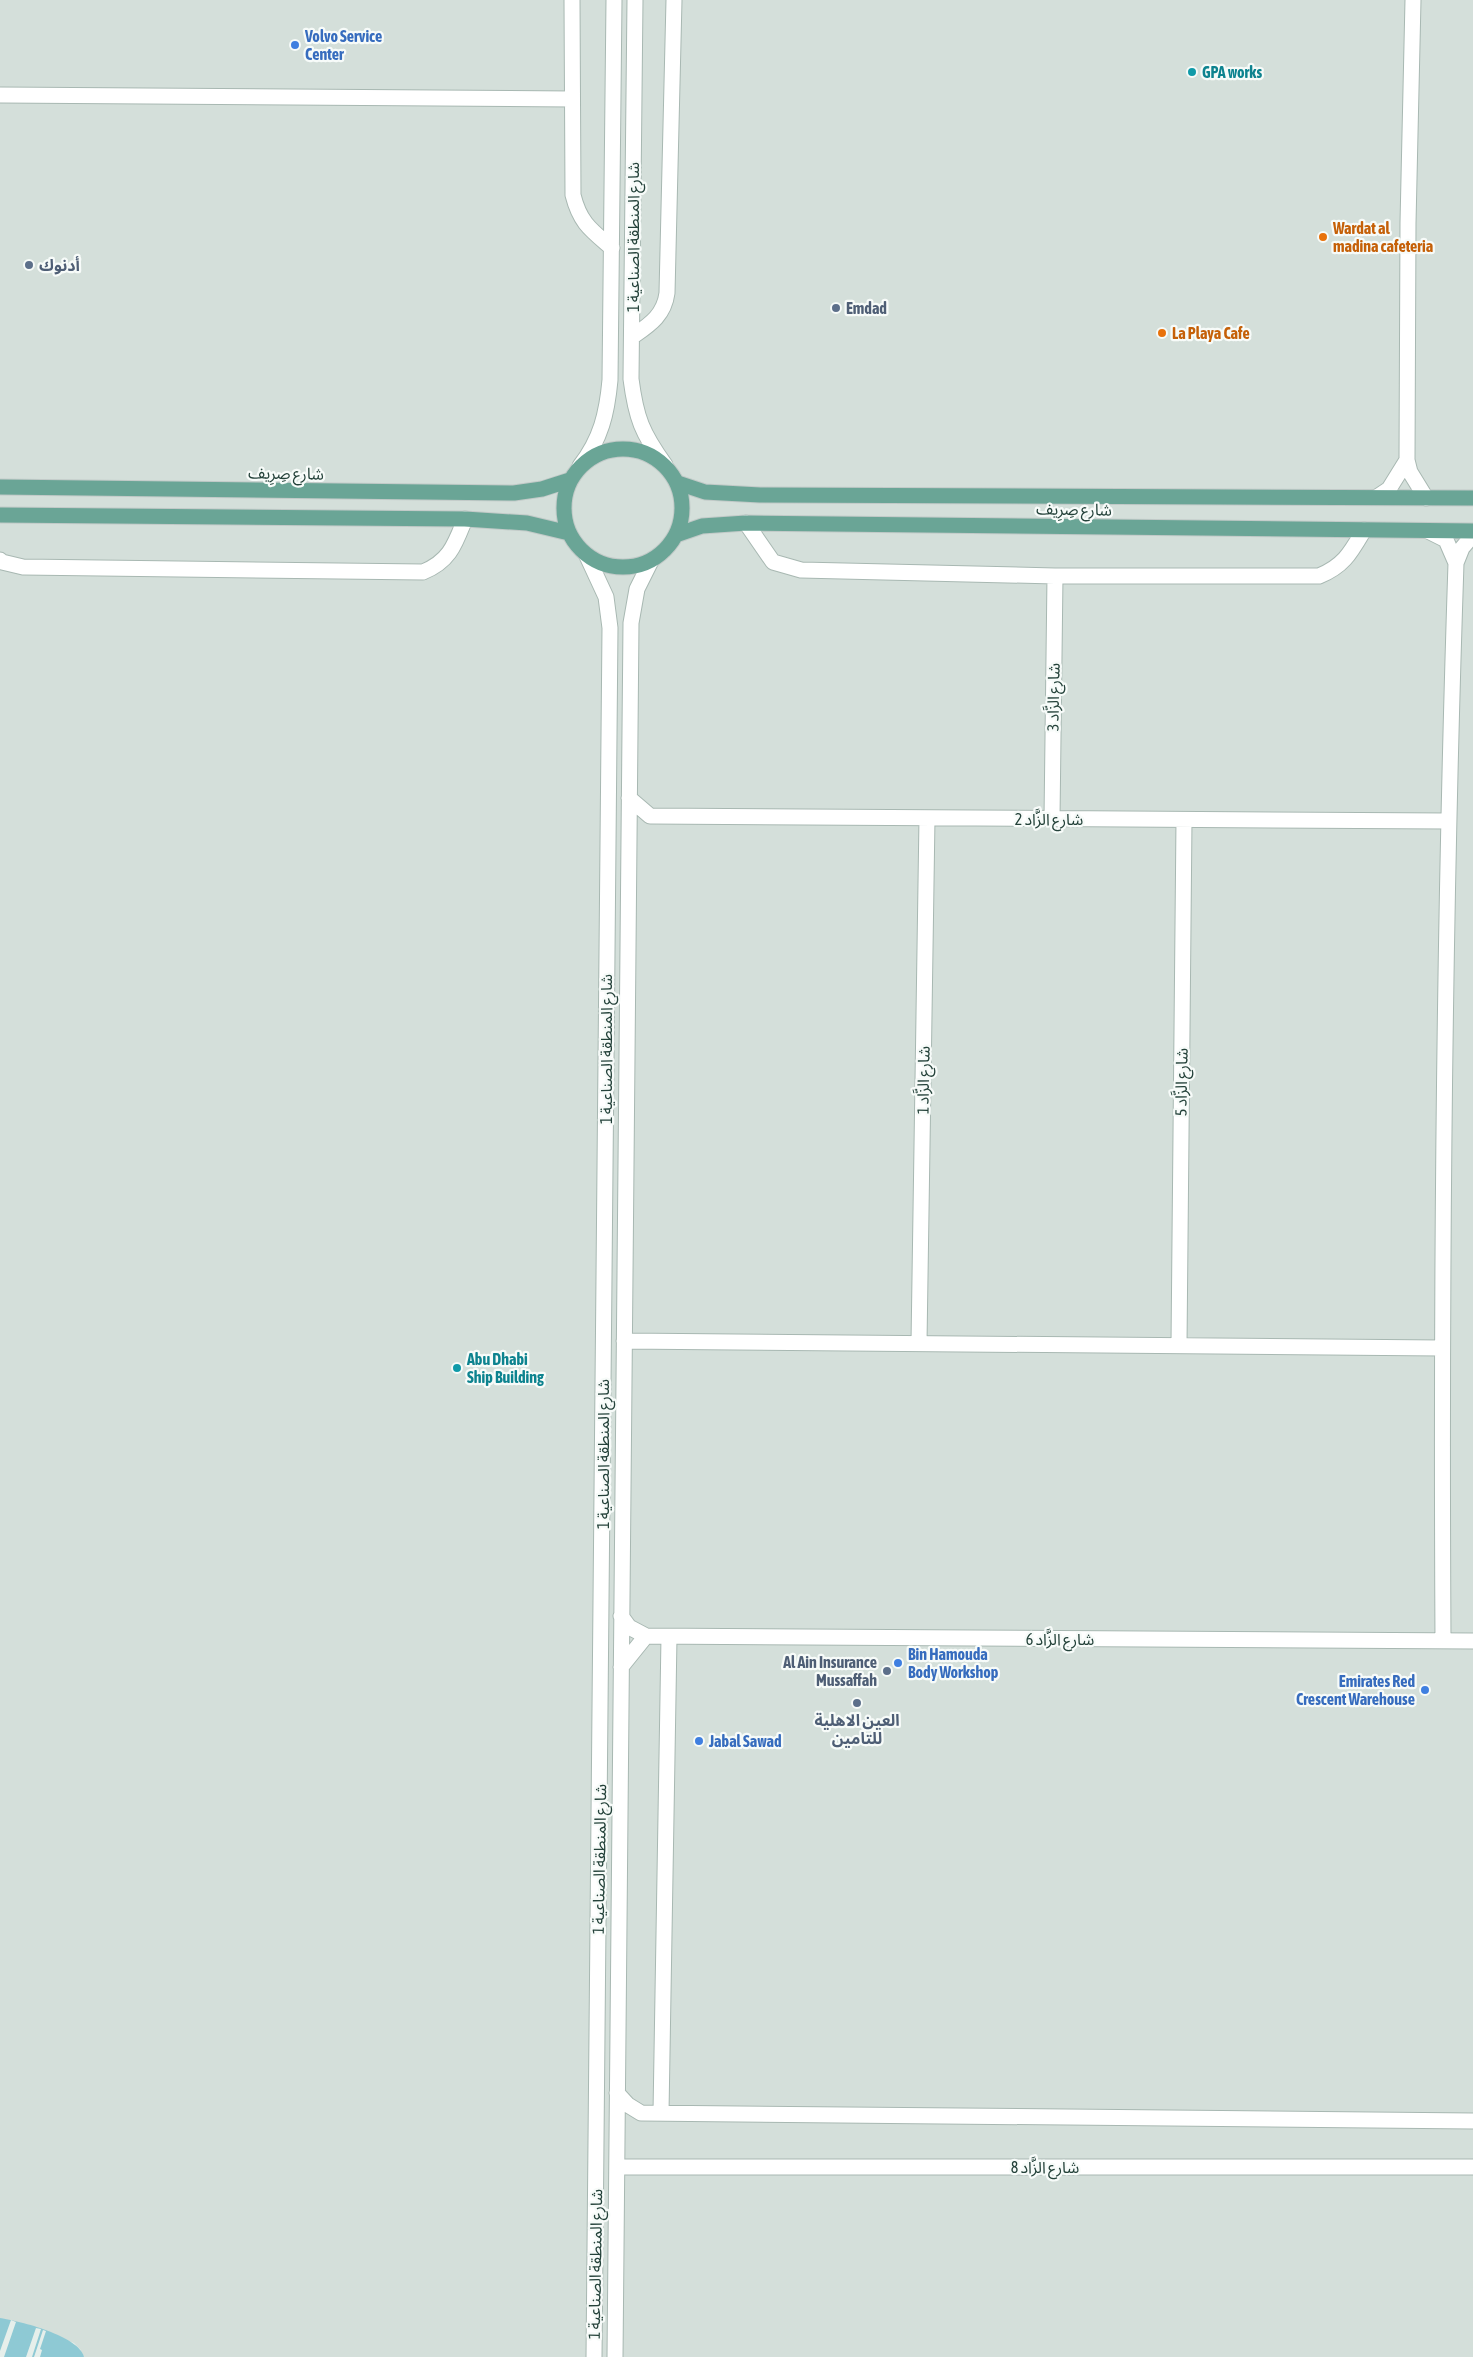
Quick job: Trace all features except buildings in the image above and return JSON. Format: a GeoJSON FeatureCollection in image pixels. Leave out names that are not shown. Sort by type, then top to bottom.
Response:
{"type":"FeatureCollection","features":[{"type":"Feature","properties":{"kind":"main road"},"geometry":{"type":"LineString","coordinates":[[613,448],[632,448],[650,454],[665,465],[678,483],[682,500],[682,518],[676,535],[661,554],[651,561],[635,566],[618,567],[602,564],[588,556],[569,533],[564,516],[564,498],[570,480],[580,466],[595,454],[613,448]]}},
{"type":"Feature","properties":{"kind":"main road","name":"شارع صِرِيف"},"geometry":{"type":"LineString","coordinates":[[0,487],[514,493],[542,489],[570,480]]}},
{"type":"Feature","properties":{"kind":"main road","name":"شارع صِرِيف"},"geometry":{"type":"LineString","coordinates":[[678,483],[705,492],[760,495],[1473,498]]}},
{"type":"Feature","properties":{"kind":"main road"},"geometry":{"type":"LineString","coordinates":[[0,515],[465,519],[527,523],[569,533]]}},
{"type":"Feature","properties":{"kind":"main road","name":"شارع صِرِيف"},"geometry":{"type":"LineString","coordinates":[[676,535],[702,526],[746,523],[1473,531]]}},
{"type":"Feature","properties":{"kind":"street"},"geometry":{"type":"LineString","coordinates":[[572,0],[573,195],[577,210],[586,226],[612,248]]}},
{"type":"Feature","properties":{"kind":"street","name":"شارع المنطقة الصناعية 1"},"geometry":{"type":"LineString","coordinates":[[580,466],[593,449],[607,410],[610,380],[614,0]]}},
{"type":"Feature","properties":{"kind":"street","name":"شارع المنطقة الصناعية 1"},"geometry":{"type":"LineString","coordinates":[[635,0],[631,379],[634,409],[648,442],[665,465]]}},
{"type":"Feature","properties":{"kind":"street"},"geometry":{"type":"LineString","coordinates":[[632,337],[658,317],[663,310],[667,294],[674,0]]}},
{"type":"Feature","properties":{"kind":"street"},"geometry":{"type":"LineString","coordinates":[[1413,0],[1408,223],[1407,460],[1413,478],[1426,498]]}},
{"type":"Feature","properties":{"kind":"street"},"geometry":{"type":"LineString","coordinates":[[0,94],[572,99]]}},
{"type":"Feature","properties":{"kind":"street"},"geometry":{"type":"LineString","coordinates":[[1377,498],[1389,489],[1407,460]]}},
{"type":"Feature","properties":{"kind":"street"},"geometry":{"type":"LineString","coordinates":[[0,560],[23,567],[424,572],[436,567],[452,551],[465,519]]}},
{"type":"Feature","properties":{"kind":"street"},"geometry":{"type":"LineString","coordinates":[[746,523],[773,562],[801,570],[1055,576],[1319,576],[1334,570],[1346,559],[1364,530]]}},
{"type":"Feature","properties":{"kind":"street"},"geometry":{"type":"LineString","coordinates":[[1428,530],[1446,540],[1456,563]]}},
{"type":"Feature","properties":{"kind":"street"},"geometry":{"type":"LineString","coordinates":[[1443,1641],[1441,1348],[1447,822],[1456,563],[1462,548],[1473,535]]}},
{"type":"Feature","properties":{"kind":"street","name":"شارع المنطقة الصناعية 1"},"geometry":{"type":"LineString","coordinates":[[588,556],[606,597],[610,628],[594,2357]]}},
{"type":"Feature","properties":{"kind":"street","name":"شارع المنطقة الصناعية 1"},"geometry":{"type":"LineString","coordinates":[[615,2357],[628,846],[632,611],[637,589],[651,561]]}},
{"type":"Feature","properties":{"kind":"street","name":"شارع الزَّاد 3"},"geometry":{"type":"LineString","coordinates":[[1052,819],[1055,576]]}},
{"type":"Feature","properties":{"kind":"street"},"geometry":{"type":"LineString","coordinates":[[628,846],[650,816],[629,798]]}},
{"type":"Feature","properties":{"kind":"street","name":"شارع الزَّاد 2"},"geometry":{"type":"LineString","coordinates":[[650,816],[1447,822]]}},
{"type":"Feature","properties":{"kind":"street","name":"شارع الزَّاد 1"},"geometry":{"type":"LineString","coordinates":[[919,1342],[927,818]]}},
{"type":"Feature","properties":{"kind":"street","name":"شارع الزَّاد 5"},"geometry":{"type":"LineString","coordinates":[[1179,1345],[1184,820]]}},
{"type":"Feature","properties":{"kind":"street"},"geometry":{"type":"LineString","coordinates":[[624,1342],[919,1342],[1441,1348]]}},
{"type":"Feature","properties":{"kind":"street"},"geometry":{"type":"LineString","coordinates":[[621,1616],[629,1627],[646,1636],[621,1667]]}},
{"type":"Feature","properties":{"kind":"street","name":"شارع الزَّاد 6"},"geometry":{"type":"LineString","coordinates":[[646,1636],[1473,1641]]}},
{"type":"Feature","properties":{"kind":"street"},"geometry":{"type":"LineString","coordinates":[[661,2113],[669,1637]]}},
{"type":"Feature","properties":{"kind":"street"},"geometry":{"type":"LineString","coordinates":[[617,2093],[628,2105],[640,2113],[1473,2121]]}},
{"type":"Feature","properties":{"kind":"street"},"geometry":{"type":"LineString","coordinates":[[617,2135],[627,2122],[640,2113]]}},
{"type":"Feature","properties":{"kind":"street","name":"شارع الزَّاد 8"},"geometry":{"type":"LineString","coordinates":[[617,2167],[1473,2167]]}},
{"type":"Feature","properties":{"kind":"shaded area"},"geometry":{"type":"Polygon","coordinates":[[[0,0],[1473,0],[1473,2357],[84,2357],[74,2343],[36,2328],[0,2318],[0,0]]]}},
{"type":"Feature","properties":{"kind":"water"},"geometry":{"type":"Polygon","coordinates":[[[0,2318],[21,2322],[60,2336],[72,2342],[80,2349],[84,2357],[0,2357],[0,2318]]]}},
{"type":"Feature","properties":{"kind":"pier"},"geometry":{"type":"Polygon","coordinates":[[[11,2320],[16,2322],[4,2357],[0,2357],[0,2351],[11,2320]]]}},
{"type":"Feature","properties":{"kind":"pier"},"geometry":{"type":"Polygon","coordinates":[[[36,2328],[41,2329],[32,2357],[26,2357],[36,2328]]]}},
{"type":"Feature","properties":{"kind":"pier"},"geometry":{"type":"Polygon","coordinates":[[[43,2330],[46,2331],[40,2349],[42,2350],[40,2357],[34,2357],[43,2330]]]}},
{"type":"Feature","properties":{"kind":"place","name":"Volvo Service Center"},"geometry":{"type":"Point","coordinates":[295,45]}},
{"type":"Feature","properties":{"kind":"place","name":"GPA works"},"geometry":{"type":"Point","coordinates":[1192,72]}},
{"type":"Feature","properties":{"kind":"place","name":"Wardat al madina cafeteria"},"geometry":{"type":"Point","coordinates":[1323,237]}},
{"type":"Feature","properties":{"kind":"place","name":"أدنوك"},"geometry":{"type":"Point","coordinates":[29,265]}},
{"type":"Feature","properties":{"kind":"place","name":"Emdad"},"geometry":{"type":"Point","coordinates":[836,308]}},
{"type":"Feature","properties":{"kind":"place","name":"La Playa Cafe"},"geometry":{"type":"Point","coordinates":[1162,333]}},
{"type":"Feature","properties":{"kind":"place","name":"Abu Dhabi Ship Building"},"geometry":{"type":"Point","coordinates":[457,1368]}},
{"type":"Feature","properties":{"kind":"place","name":"Bin Hamouda Body Workshop"},"geometry":{"type":"Point","coordinates":[898,1663]}},
{"type":"Feature","properties":{"kind":"place","name":"Al Ain Insurance Mussaffah"},"geometry":{"type":"Point","coordinates":[887,1671]}},
{"type":"Feature","properties":{"kind":"place","name":"Emirates Red Crescent Warehouse"},"geometry":{"type":"Point","coordinates":[1425,1690]}},
{"type":"Feature","properties":{"kind":"place","name":"العين الاهلية للتامين"},"geometry":{"type":"Point","coordinates":[857,1703]}},
{"type":"Feature","properties":{"kind":"place","name":"Jabal Sawad"},"geometry":{"type":"Point","coordinates":[699,1741]}}]}
